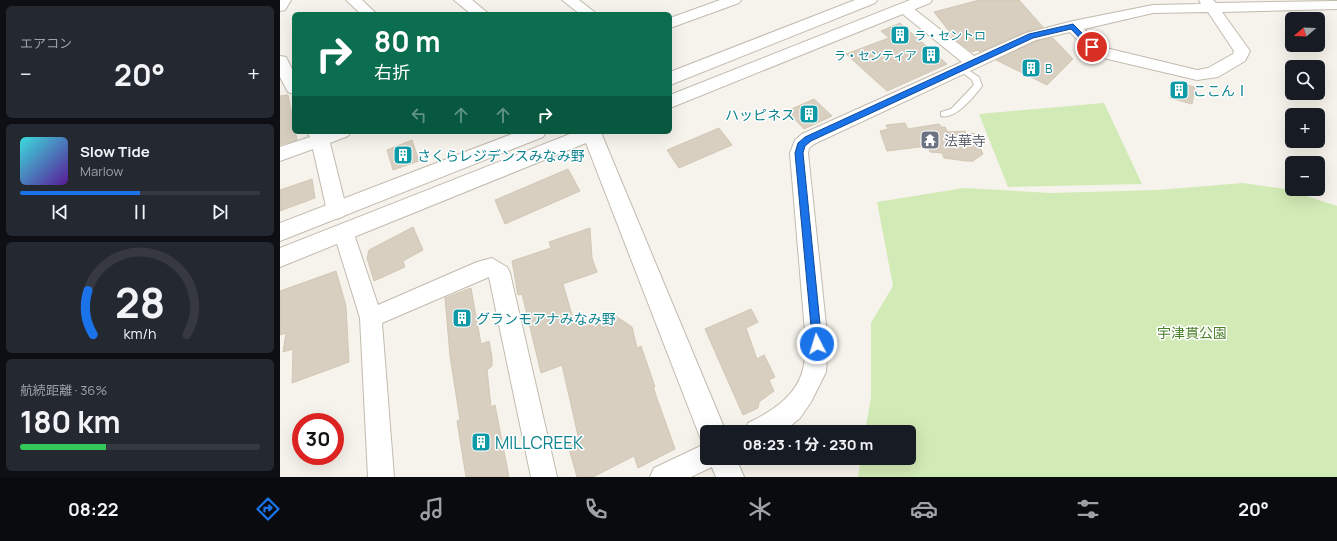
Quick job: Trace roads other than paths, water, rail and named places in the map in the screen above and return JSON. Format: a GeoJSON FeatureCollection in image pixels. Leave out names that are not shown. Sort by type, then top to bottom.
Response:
{"type":"FeatureCollection","features":[{"type":"Feature","properties":{"kind":"street"},"geometry":{"type":"LineString","coordinates":[[280,7],[284,0]]}},
{"type":"Feature","properties":{"kind":"street"},"geometry":{"type":"LineString","coordinates":[[353,0],[368,12]]}},
{"type":"Feature","properties":{"kind":"street"},"geometry":{"type":"LineString","coordinates":[[462,0],[478,12]]}},
{"type":"Feature","properties":{"kind":"street"},"geometry":{"type":"LineString","coordinates":[[672,22],[734,0]]}},
{"type":"Feature","properties":{"kind":"street"},"geometry":{"type":"LineString","coordinates":[[672,78],[869,0]]}},
{"type":"Feature","properties":{"kind":"street"},"geometry":{"type":"LineString","coordinates":[[672,101],[924,0]]}},
{"type":"Feature","properties":{"kind":"street"},"geometry":{"type":"LineString","coordinates":[[576,1],[588,12]]}},
{"type":"Feature","properties":{"kind":"street"},"geometry":{"type":"LineString","coordinates":[[771,425],[791,410],[803,394],[814,372],[817,344],[799,153],[801,145],[808,139],[1031,36],[1153,9],[1209,4],[1337,5]]}},
{"type":"Feature","properties":{"kind":"street"},"geometry":{"type":"LineString","coordinates":[[1073,26],[1092,47],[1101,52],[1190,74],[1202,75],[1212,73],[1239,57],[1242,51],[1240,46],[1209,4]]}},
{"type":"Feature","properties":{"kind":"street"},"geometry":{"type":"LineString","coordinates":[[904,8],[967,66]]}},
{"type":"Feature","properties":{"kind":"street"},"geometry":{"type":"LineString","coordinates":[[280,61],[288,86]]}},
{"type":"Feature","properties":{"kind":"street"},"geometry":{"type":"LineString","coordinates":[[280,154],[318,136],[330,134]]}},
{"type":"Feature","properties":{"kind":"street"},"geometry":{"type":"LineString","coordinates":[[280,232],[531,134]]}},
{"type":"Feature","properties":{"kind":"street"},"geometry":{"type":"LineString","coordinates":[[280,258],[344,234],[587,134]]}},
{"type":"Feature","properties":{"kind":"street"},"geometry":{"type":"LineString","coordinates":[[593,134],[709,425]]}},
{"type":"Feature","properties":{"kind":"street"},"geometry":{"type":"LineString","coordinates":[[318,136],[337,211]]}},
{"type":"Feature","properties":{"kind":"street"},"geometry":{"type":"LineString","coordinates":[[344,234],[371,318],[381,477]]}},
{"type":"Feature","properties":{"kind":"street"},"geometry":{"type":"LineString","coordinates":[[371,318],[477,271],[492,267],[497,269],[500,273],[544,477]]}},
{"type":"Feature","properties":{"kind":"street"},"geometry":{"type":"LineString","coordinates":[[663,477],[700,459]]}},
{"type":"Feature","properties":{"kind":"street"},"geometry":{"type":"LineString","coordinates":[[725,465],[730,477]]}},
{"type":"Feature","properties":{"kind":"lane"},"geometry":{"type":"LineString","coordinates":[[944,114],[954,112],[978,86],[976,79],[967,66]]}},
{"type":"Feature","properties":{"kind":"place","name":"ラ・セントロ"},"geometry":{"type":"Point","coordinates":[900,35]}},
{"type":"Feature","properties":{"kind":"place","name":"ラ・センティア"},"geometry":{"type":"Point","coordinates":[931,55]}},
{"type":"Feature","properties":{"kind":"place","name":"B"},"geometry":{"type":"Point","coordinates":[1031,68]}},
{"type":"Feature","properties":{"kind":"place","name":"ここんⅠ"},"geometry":{"type":"Point","coordinates":[1179,90]}},
{"type":"Feature","properties":{"kind":"place","name":"ハッピネス"},"geometry":{"type":"Point","coordinates":[809,114]}},
{"type":"Feature","properties":{"kind":"place","name":"法華寺"},"geometry":{"type":"Point","coordinates":[930,140]}},
{"type":"Feature","properties":{"kind":"place","name":"さくらレジデンスみなみ野"},"geometry":{"type":"Point","coordinates":[403,155]}},
{"type":"Feature","properties":{"kind":"place","name":"グランモアナみなみ野"},"geometry":{"type":"Point","coordinates":[462,318]}},
{"type":"Feature","properties":{"kind":"place","name":"MILLCREEK"},"geometry":{"type":"Point","coordinates":[481,442]}},
{"type":"Feature","properties":{"kind":"park label","name":"宇津貫公園"},"geometry":{"type":"Point","coordinates":[1192,332]}}]}
